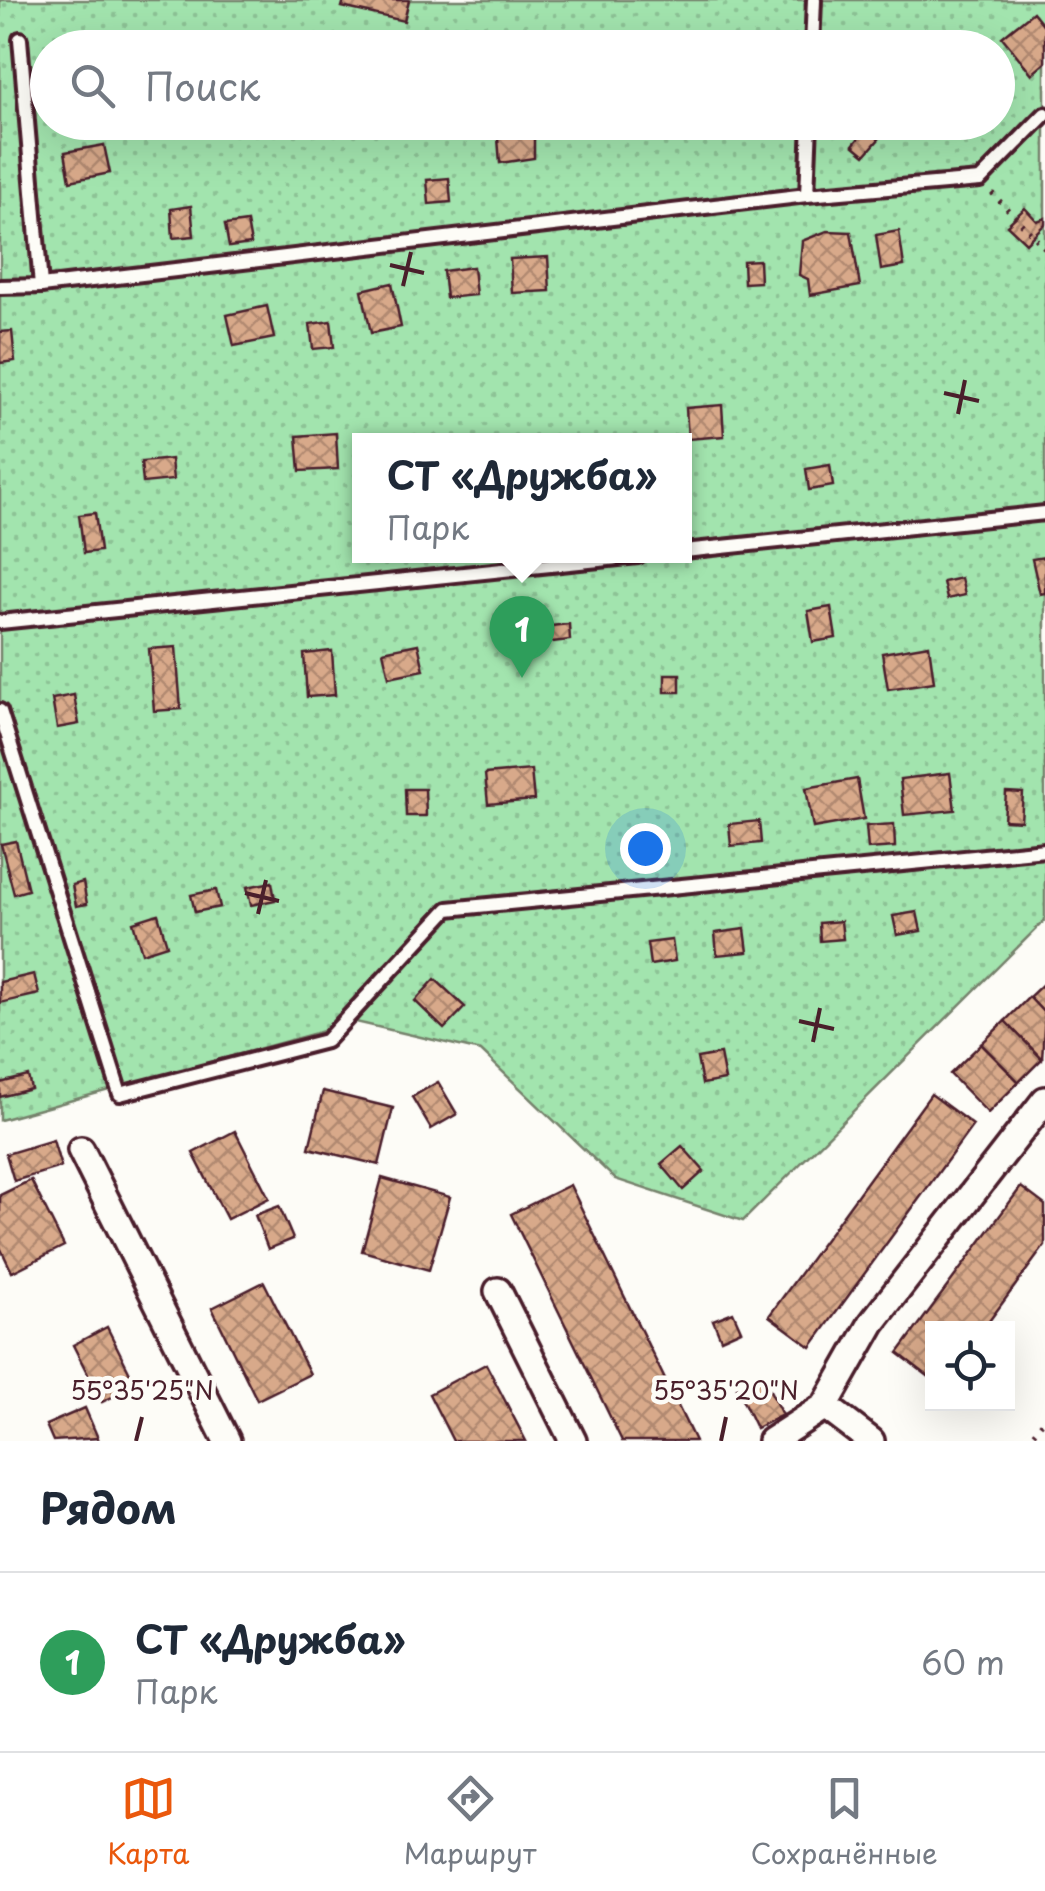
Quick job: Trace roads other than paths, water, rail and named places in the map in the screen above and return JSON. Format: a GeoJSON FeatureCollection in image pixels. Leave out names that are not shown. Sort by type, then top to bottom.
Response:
{"type":"FeatureCollection","features":[{"type":"Feature","properties":{"kind":"street"},"geometry":{"type":"LineString","coordinates":[[770,1441],[825,1406],[872,1323],[1045,1100]]}},
{"type":"Feature","properties":{"kind":"street"},"geometry":{"type":"LineString","coordinates":[[80,1150],[226,1441]]}},
{"type":"Feature","properties":{"kind":"street"},"geometry":{"type":"LineString","coordinates":[[498,1292],[572,1441]]}},
{"type":"Feature","properties":{"kind":"street"},"geometry":{"type":"LineString","coordinates":[[825,1406],[871,1441]]}},
{"type":"Feature","properties":{"kind":"lane"},"geometry":{"type":"LineString","coordinates":[[813,30],[814,0]]}},
{"type":"Feature","properties":{"kind":"lane"},"geometry":{"type":"LineString","coordinates":[[20,39],[41,286]]}},
{"type":"Feature","properties":{"kind":"lane"},"geometry":{"type":"LineString","coordinates":[[0,287],[41,286],[808,195],[980,180],[1045,114]]}},
{"type":"Feature","properties":{"kind":"lane"},"geometry":{"type":"LineString","coordinates":[[808,195],[810,140]]}},
{"type":"Feature","properties":{"kind":"lane"},"geometry":{"type":"LineString","coordinates":[[692,550],[1045,513]]}},
{"type":"Feature","properties":{"kind":"lane"},"geometry":{"type":"LineString","coordinates":[[0,622],[570,563]]}},
{"type":"Feature","properties":{"kind":"lane"},"geometry":{"type":"LineString","coordinates":[[0,711],[120,1094],[326,1042],[448,909],[1045,850]]}},
{"type":"Feature","properties":{"kind":"place","name":"СТ «Дружба»"},"geometry":{"type":"Point","coordinates":[522,678]}}]}
